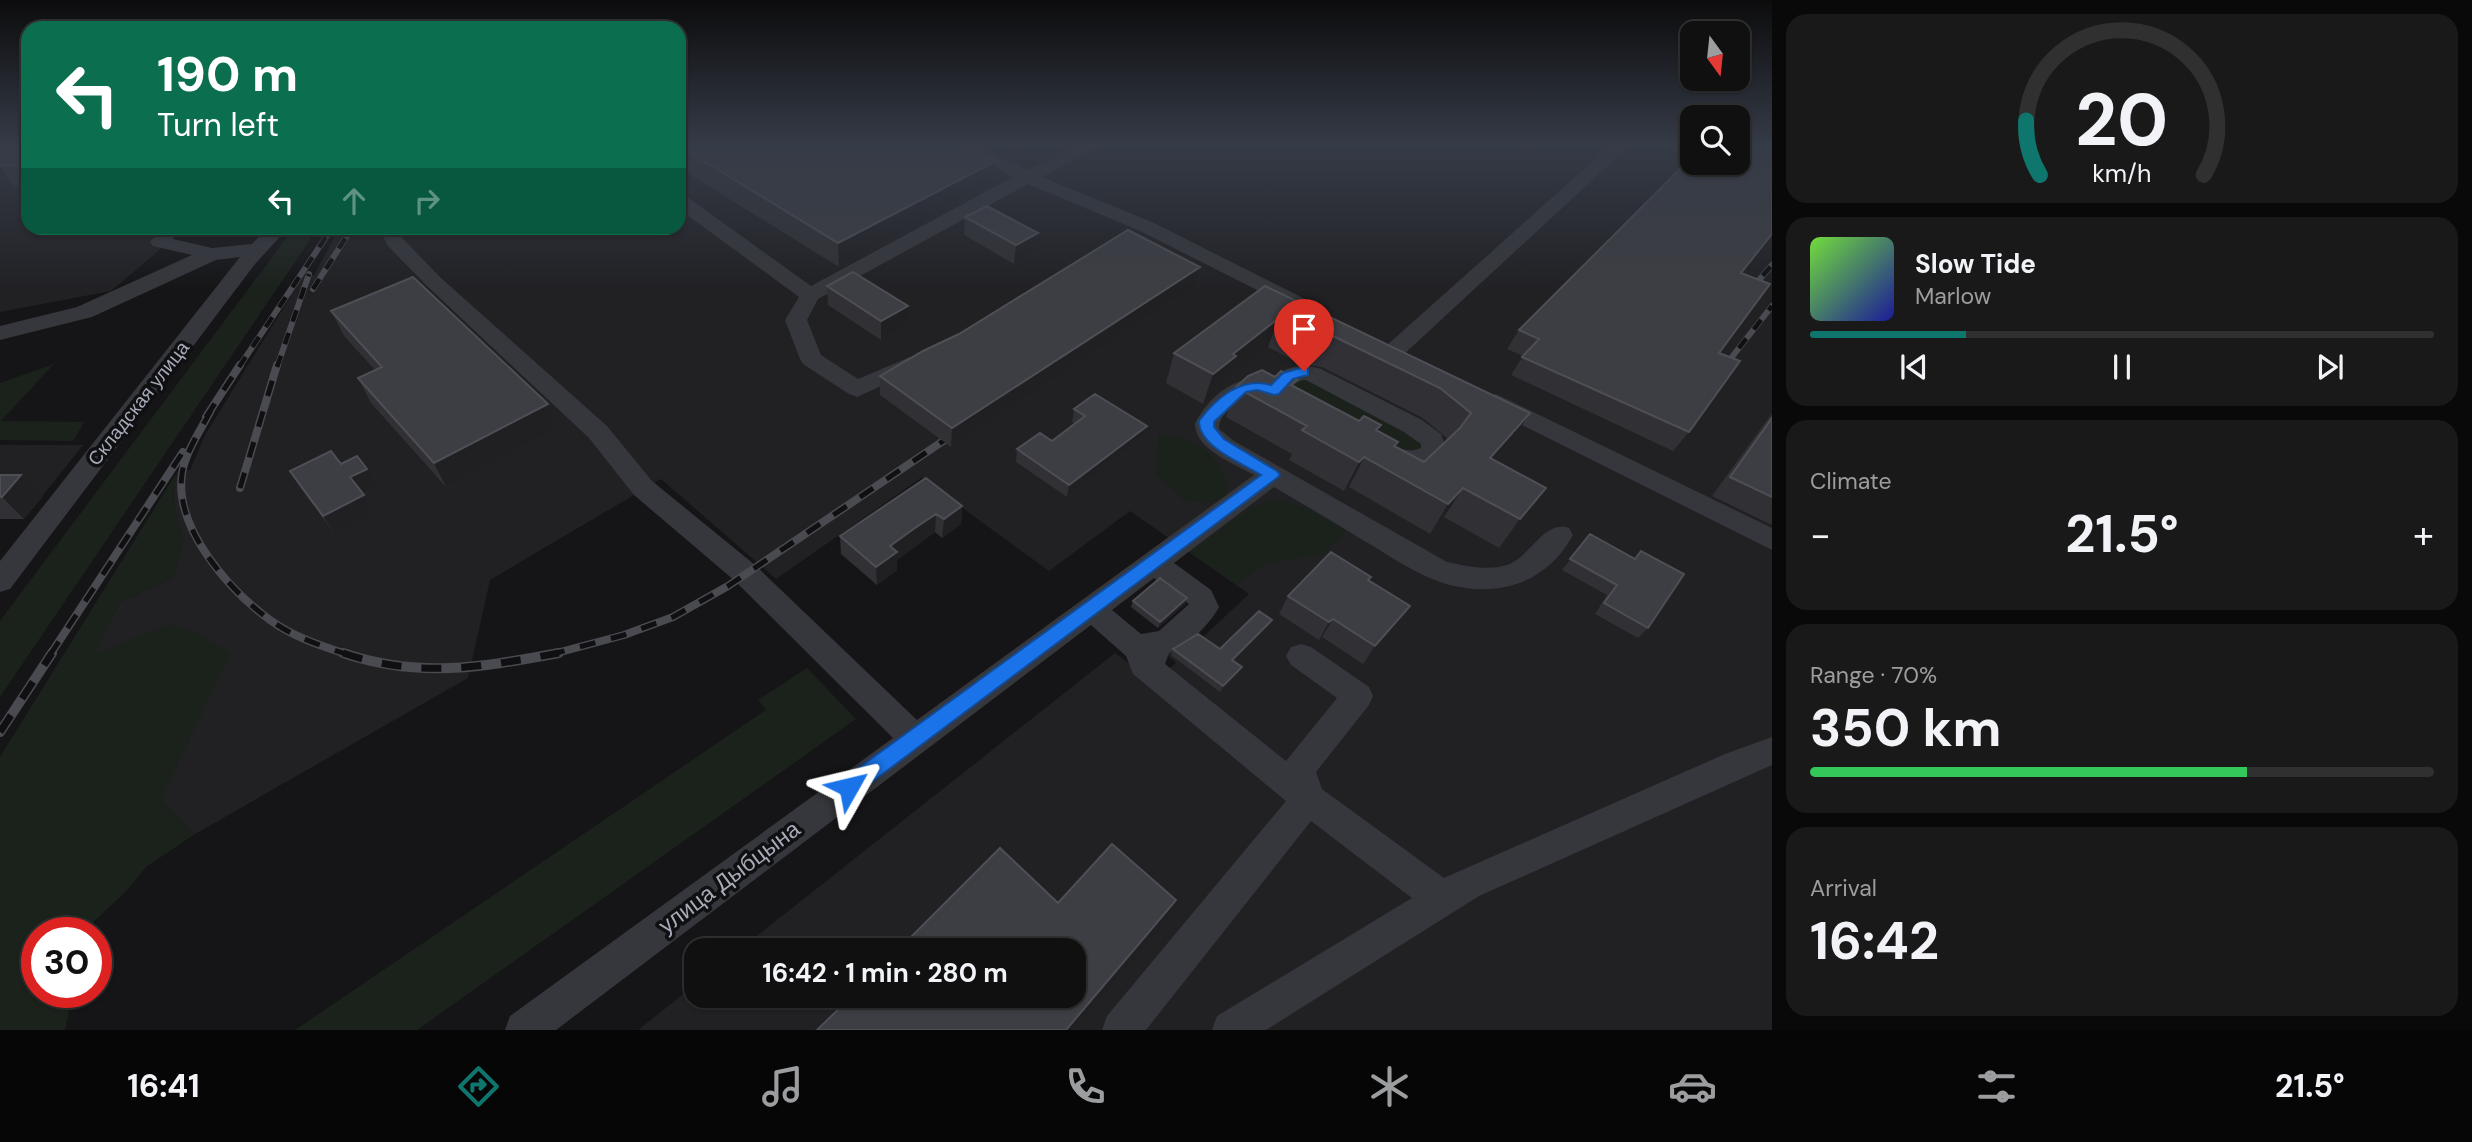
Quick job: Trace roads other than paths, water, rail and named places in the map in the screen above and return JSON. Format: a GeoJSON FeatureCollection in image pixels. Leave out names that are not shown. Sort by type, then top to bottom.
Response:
{"type":"FeatureCollection","features":[{"type":"Feature","properties":{"kind":"street"},"geometry":{"type":"LineString","coordinates":[[686,205],[810,295],[996,194]]}},
{"type":"Feature","properties":{"kind":"street"},"geometry":{"type":"LineString","coordinates":[[1068,194],[1147,227],[1320,314]]}},
{"type":"Feature","properties":{"kind":"street"},"geometry":{"type":"LineString","coordinates":[[1394,351],[1569,194]]}},
{"type":"Feature","properties":{"kind":"street"},"geometry":{"type":"LineString","coordinates":[[166,235],[160,242],[212,254]]}},
{"type":"Feature","properties":{"kind":"street","name":"Складская улица"},"geometry":{"type":"LineString","coordinates":[[0,581],[257,249],[271,235]]}},
{"type":"Feature","properties":{"kind":"street"},"geometry":{"type":"LineString","coordinates":[[392,235],[434,282],[598,432],[643,488],[745,573],[914,738]]}},
{"type":"Feature","properties":{"kind":"street"},"geometry":{"type":"LineString","coordinates":[[0,333],[84,312],[212,254],[257,249]]}},
{"type":"Feature","properties":{"kind":"street"},"geometry":{"type":"LineString","coordinates":[[1370,339],[1419,363]]}},
{"type":"Feature","properties":{"kind":"street"},"geometry":{"type":"LineString","coordinates":[[1274,390],[1296,372],[1313,374],[1413,426],[1432,440],[1434,448],[1424,458],[1406,460],[1396,458],[1360,438]]}},
{"type":"Feature","properties":{"kind":"street"},"geometry":{"type":"LineString","coordinates":[[1298,404],[1274,390],[1257,385],[1242,389],[1206,421],[1206,428],[1219,442],[1272,475],[1432,567],[1458,575],[1486,578],[1515,574],[1533,565],[1560,535]]}},
{"type":"Feature","properties":{"kind":"street"},"geometry":{"type":"LineString","coordinates":[[1480,394],[1772,540]]}},
{"type":"Feature","properties":{"kind":"street","name":"улица Дыбцына"},"geometry":{"type":"LineString","coordinates":[[524,1030],[914,738],[1272,475]]}},
{"type":"Feature","properties":{"kind":"street"},"geometry":{"type":"LineString","coordinates":[[1090,608],[1139,650],[1140,660],[1144,665],[1304,784],[1443,899]]}},
{"type":"Feature","properties":{"kind":"street"},"geometry":{"type":"LineString","coordinates":[[1231,1030],[1467,884],[1736,764],[1772,751]]}},
{"type":"Feature","properties":{"kind":"street"},"geometry":{"type":"LineString","coordinates":[[1121,1030],[1304,784]]}},
{"type":"Feature","properties":{"kind":"lane"},"geometry":{"type":"LineString","coordinates":[[1126,237],[1147,227]]}},
{"type":"Feature","properties":{"kind":"lane"},"geometry":{"type":"LineString","coordinates":[[810,295],[796,320],[811,359],[857,389],[925,357]]}},
{"type":"Feature","properties":{"kind":"lane"},"geometry":{"type":"LineString","coordinates":[[1139,650],[1167,642],[1205,607],[1201,598],[1153,562]]}},
{"type":"Feature","properties":{"kind":"lane"},"geometry":{"type":"LineString","coordinates":[[1301,656],[1358,696],[1304,784]]}},
{"type":"Feature","properties":{"kind":"railway"},"geometry":{"type":"LineString","coordinates":[[239,367],[327,235]]}},
{"type":"Feature","properties":{"kind":"railway"},"geometry":{"type":"LineString","coordinates":[[313,289],[348,235]]}},
{"type":"Feature","properties":{"kind":"railway"},"geometry":{"type":"LineString","coordinates":[[1747,294],[1772,265]]}},
{"type":"Feature","properties":{"kind":"railway"},"geometry":{"type":"LineString","coordinates":[[277,367],[309,274]]}},
{"type":"Feature","properties":{"kind":"railway"},"geometry":{"type":"LineString","coordinates":[[1724,367],[1772,306]]}},
{"type":"Feature","properties":{"kind":"railway"},"geometry":{"type":"LineString","coordinates":[[206,417],[240,365]]}},
{"type":"Feature","properties":{"kind":"railway"},"geometry":{"type":"LineString","coordinates":[[240,488],[277,365]]}},
{"type":"Feature","properties":{"kind":"railway"},"geometry":{"type":"LineString","coordinates":[[1720,372],[1725,365]]}},
{"type":"Feature","properties":{"kind":"railway"},"geometry":{"type":"LineString","coordinates":[[211,410],[190,449],[182,474],[182,495],[196,536],[222,575],[270,620],[298,636],[345,654]]}},
{"type":"Feature","properties":{"kind":"railway"},"geometry":{"type":"LineString","coordinates":[[551,654],[624,635],[673,617],[728,586],[958,431]]}},
{"type":"Feature","properties":{"kind":"railway"},"geometry":{"type":"LineString","coordinates":[[50,655],[183,452]]}},
{"type":"Feature","properties":{"kind":"railway"},"geometry":{"type":"LineString","coordinates":[[0,732],[52,653]]}},
{"type":"Feature","properties":{"kind":"railway"},"geometry":{"type":"LineString","coordinates":[[551,654],[559,653]]}},
{"type":"Feature","properties":{"kind":"railway"},"geometry":{"type":"LineString","coordinates":[[345,654],[398,666],[425,668],[477,666],[551,654]]}},
{"type":"Feature","properties":{"kind":"railway"},"geometry":{"type":"LineString","coordinates":[[345,654],[349,655]]}}]}
